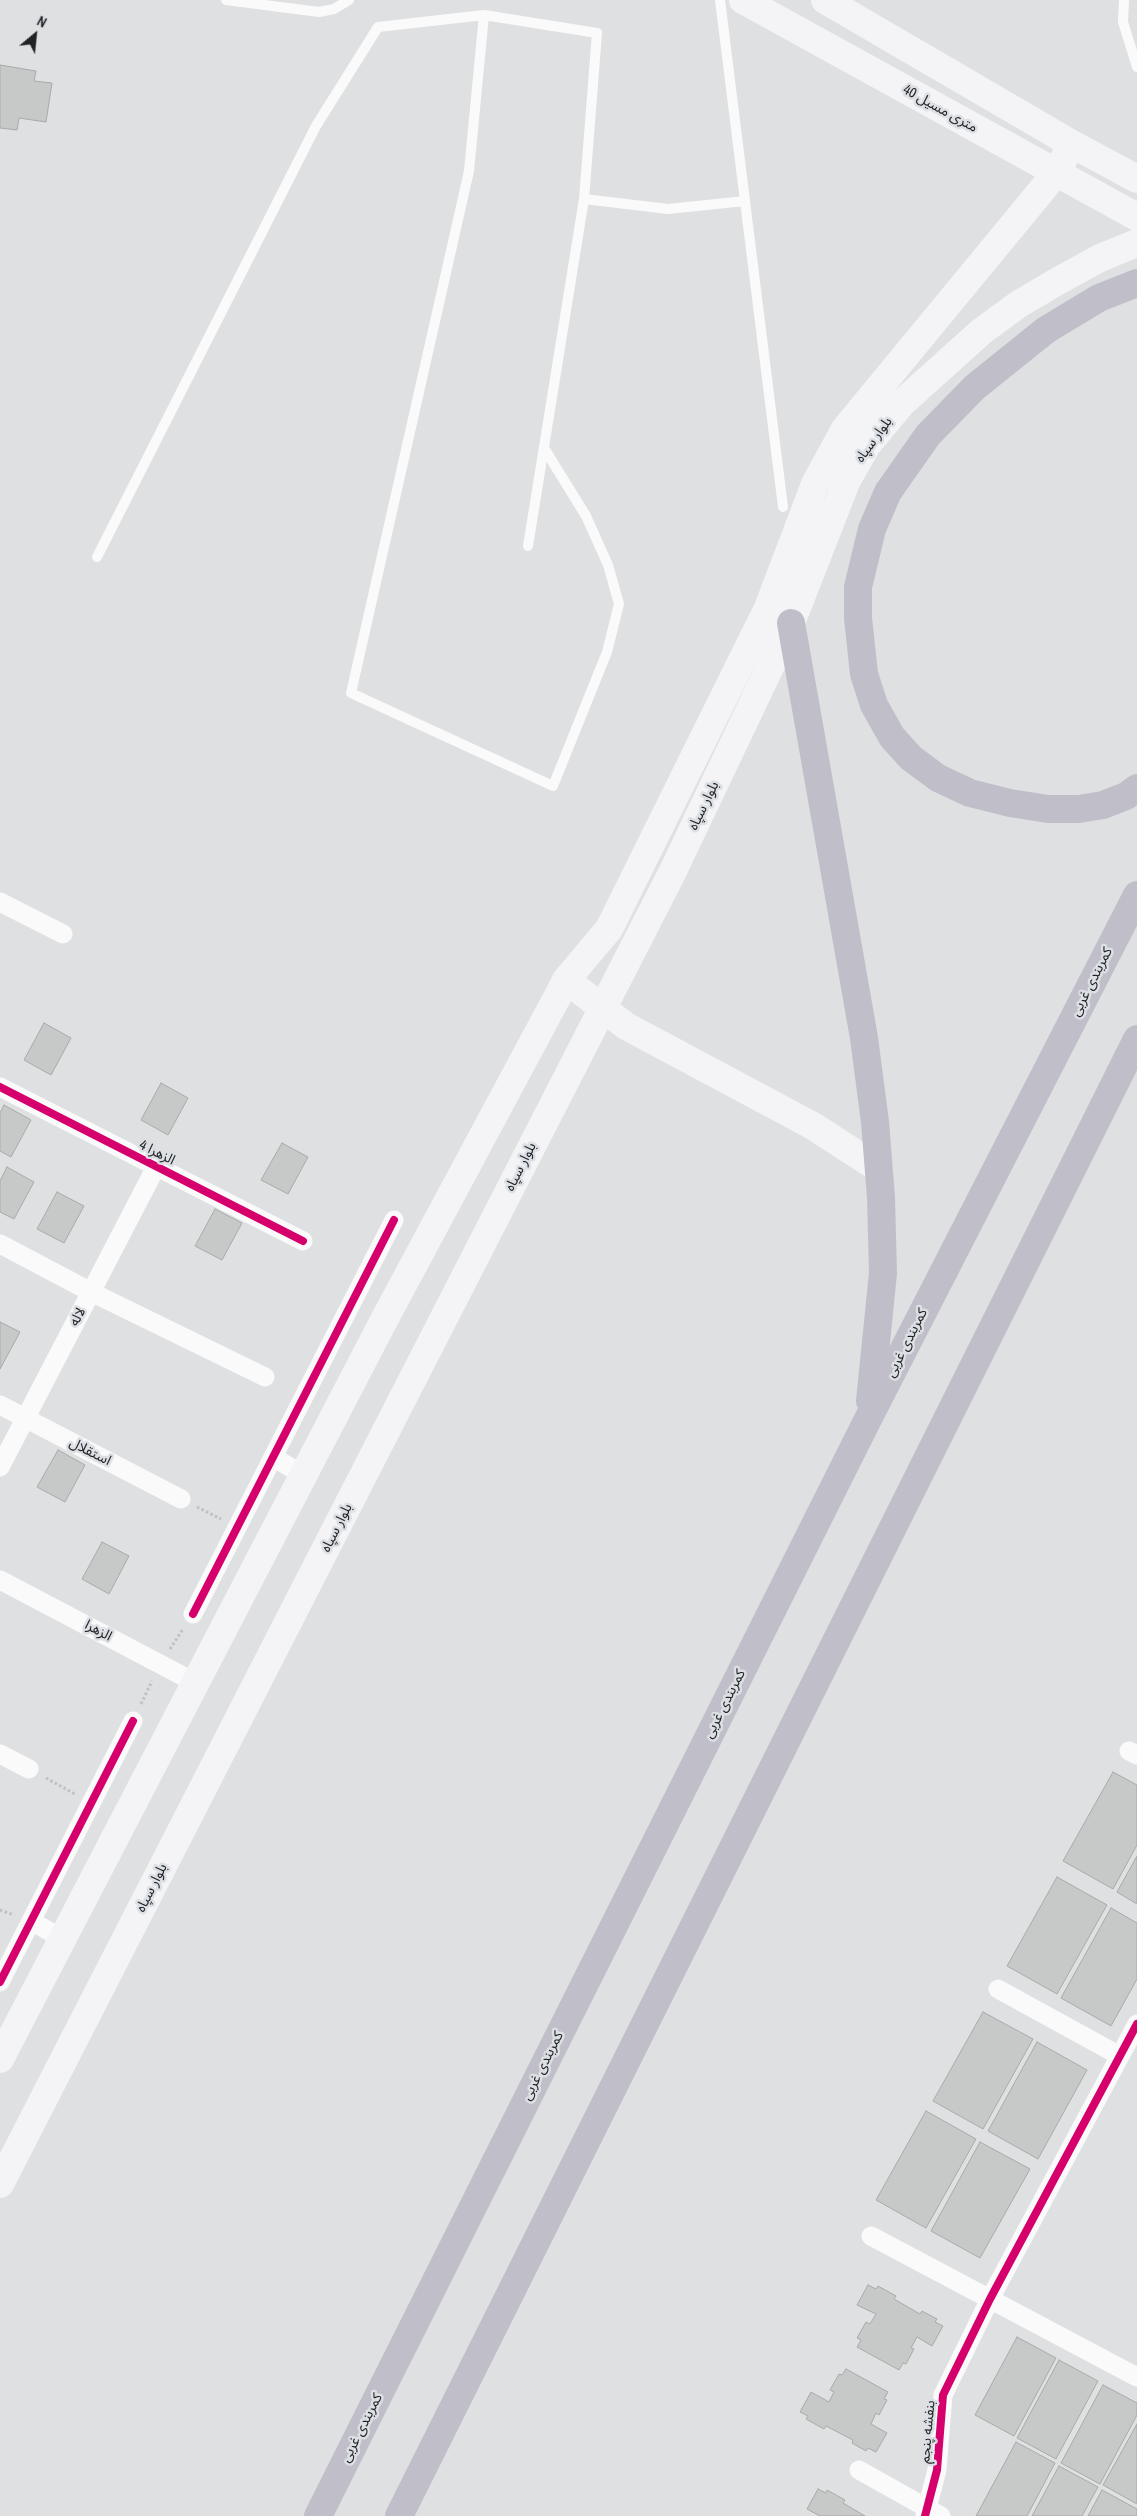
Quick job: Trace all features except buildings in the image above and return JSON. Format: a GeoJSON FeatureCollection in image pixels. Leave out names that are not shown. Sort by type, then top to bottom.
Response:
{"type":"FeatureCollection","features":[{"type":"Feature","properties":{"kind":"highway"},"geometry":{"type":"LineString","coordinates":[[1137,283],[1099,298],[1046,330],[975,387],[928,435],[888,492],[872,529],[858,587],[858,618],[863,666],[874,705],[892,737],[912,758],[938,778],[970,793],[1010,803],[1048,809],[1079,809],[1103,805],[1126,796],[1137,788]]}},
{"type":"Feature","properties":{"kind":"highway"},"geometry":{"type":"LineString","coordinates":[[791,623],[864,1038],[878,1168],[883,1273],[867,1421]]}},
{"type":"Feature","properties":{"kind":"highway","name":"کمربندی غربی"},"geometry":{"type":"LineString","coordinates":[[318,2516],[867,1421],[1137,895]]}},
{"type":"Feature","properties":{"kind":"highway"},"geometry":{"type":"LineString","coordinates":[[398,2516],[1137,1039]]}},
{"type":"Feature","properties":{"kind":"main road","name":"40 متری مسیل"},"geometry":{"type":"LineString","coordinates":[[743,0],[1137,217]]}},
{"type":"Feature","properties":{"kind":"main road"},"geometry":{"type":"LineString","coordinates":[[825,0],[1072,144],[1137,179]]}},
{"type":"Feature","properties":{"kind":"main road","name":"بلوار سپاه"},"geometry":{"type":"LineString","coordinates":[[0,2184],[672,873],[791,623],[792,583],[816,484],[845,429],[1056,173],[1072,144]]}},
{"type":"Feature","properties":{"kind":"main road","name":"بلوار سپاه"},"geometry":{"type":"LineString","coordinates":[[0,2059],[304,1476],[566,980],[609,928],[756,634],[792,583],[846,480],[867,445],[902,403],[952,355],[1019,304],[1100,258],[1137,243]]}},
{"type":"Feature","properties":{"kind":"main road"},"geometry":{"type":"LineString","coordinates":[[566,980],[626,1026],[813,1126],[878,1168]]}},
{"type":"Feature","properties":{"kind":"street"},"geometry":{"type":"LineString","coordinates":[[0,902],[63,934]]}},
{"type":"Feature","properties":{"kind":"street","name":"الزهرا 4"},"geometry":{"type":"LineString","coordinates":[[0,1087],[303,1240]]}},
{"type":"Feature","properties":{"kind":"street","name":"لاله"},"geometry":{"type":"LineString","coordinates":[[0,1468],[156,1167]]}},
{"type":"Feature","properties":{"kind":"street"},"geometry":{"type":"LineString","coordinates":[[193,1614],[394,1220]]}},
{"type":"Feature","properties":{"kind":"street"},"geometry":{"type":"LineString","coordinates":[[0,1244],[90,1292],[265,1377]]}},
{"type":"Feature","properties":{"kind":"street","name":"استقلال"},"geometry":{"type":"LineString","coordinates":[[0,1405],[181,1499]]}},
{"type":"Feature","properties":{"kind":"street"},"geometry":{"type":"LineString","coordinates":[[273,1457],[304,1476]]}},
{"type":"Feature","properties":{"kind":"street","name":"الزهرا"},"geometry":{"type":"LineString","coordinates":[[0,1580],[196,1682]]}},
{"type":"Feature","properties":{"kind":"street"},"geometry":{"type":"LineString","coordinates":[[0,1982],[133,1721]]}},
{"type":"Feature","properties":{"kind":"street"},"geometry":{"type":"LineString","coordinates":[[0,1754],[29,1769]]}},
{"type":"Feature","properties":{"kind":"street"},"geometry":{"type":"LineString","coordinates":[[31,1921],[62,1939]]}},
{"type":"Feature","properties":{"kind":"street"},"geometry":{"type":"LineString","coordinates":[[998,1989],[1120,2056]]}},
{"type":"Feature","properties":{"kind":"street","name":"بنفشه پنجم"},"geometry":{"type":"LineString","coordinates":[[932,2514],[943,2395],[990,2299],[1137,2024]]}},
{"type":"Feature","properties":{"kind":"street"},"geometry":{"type":"LineString","coordinates":[[871,2236],[1137,2377]]}},
{"type":"Feature","properties":{"kind":"street"},"geometry":{"type":"LineString","coordinates":[[860,2470],[932,2514]]}},
{"type":"Feature","properties":{"kind":"lane"},"geometry":{"type":"LineString","coordinates":[[226,0],[319,12],[334,9],[349,0]]}},
{"type":"Feature","properties":{"kind":"lane"},"geometry":{"type":"LineString","coordinates":[[720,0],[783,507]]}},
{"type":"Feature","properties":{"kind":"lane"},"geometry":{"type":"LineString","coordinates":[[1124,0],[1123,22],[1137,67]]}},
{"type":"Feature","properties":{"kind":"lane"},"geometry":{"type":"LineString","coordinates":[[484,15],[468,171],[351,693],[553,786],[607,652],[619,604],[608,565],[586,516],[544,448]]}},
{"type":"Feature","properties":{"kind":"lane"},"geometry":{"type":"LineString","coordinates":[[97,557],[316,126],[378,27],[484,15],[597,33],[584,199],[528,546]]}},
{"type":"Feature","properties":{"kind":"lane"},"geometry":{"type":"LineString","coordinates":[[584,199],[668,209],[745,201]]}},
{"type":"Feature","properties":{"kind":"cycle path"},"geometry":{"type":"LineString","coordinates":[[0,1087],[303,1241]]}},
{"type":"Feature","properties":{"kind":"cycle path"},"geometry":{"type":"LineString","coordinates":[[193,1614],[394,1220]]}},
{"type":"Feature","properties":{"kind":"cycle path"},"geometry":{"type":"LineString","coordinates":[[0,1982],[133,1721]]}},
{"type":"Feature","properties":{"kind":"cycle path"},"geometry":{"type":"LineString","coordinates":[[925,2516],[937,2470],[943,2395],[990,2299],[1137,2024]]}}]}
